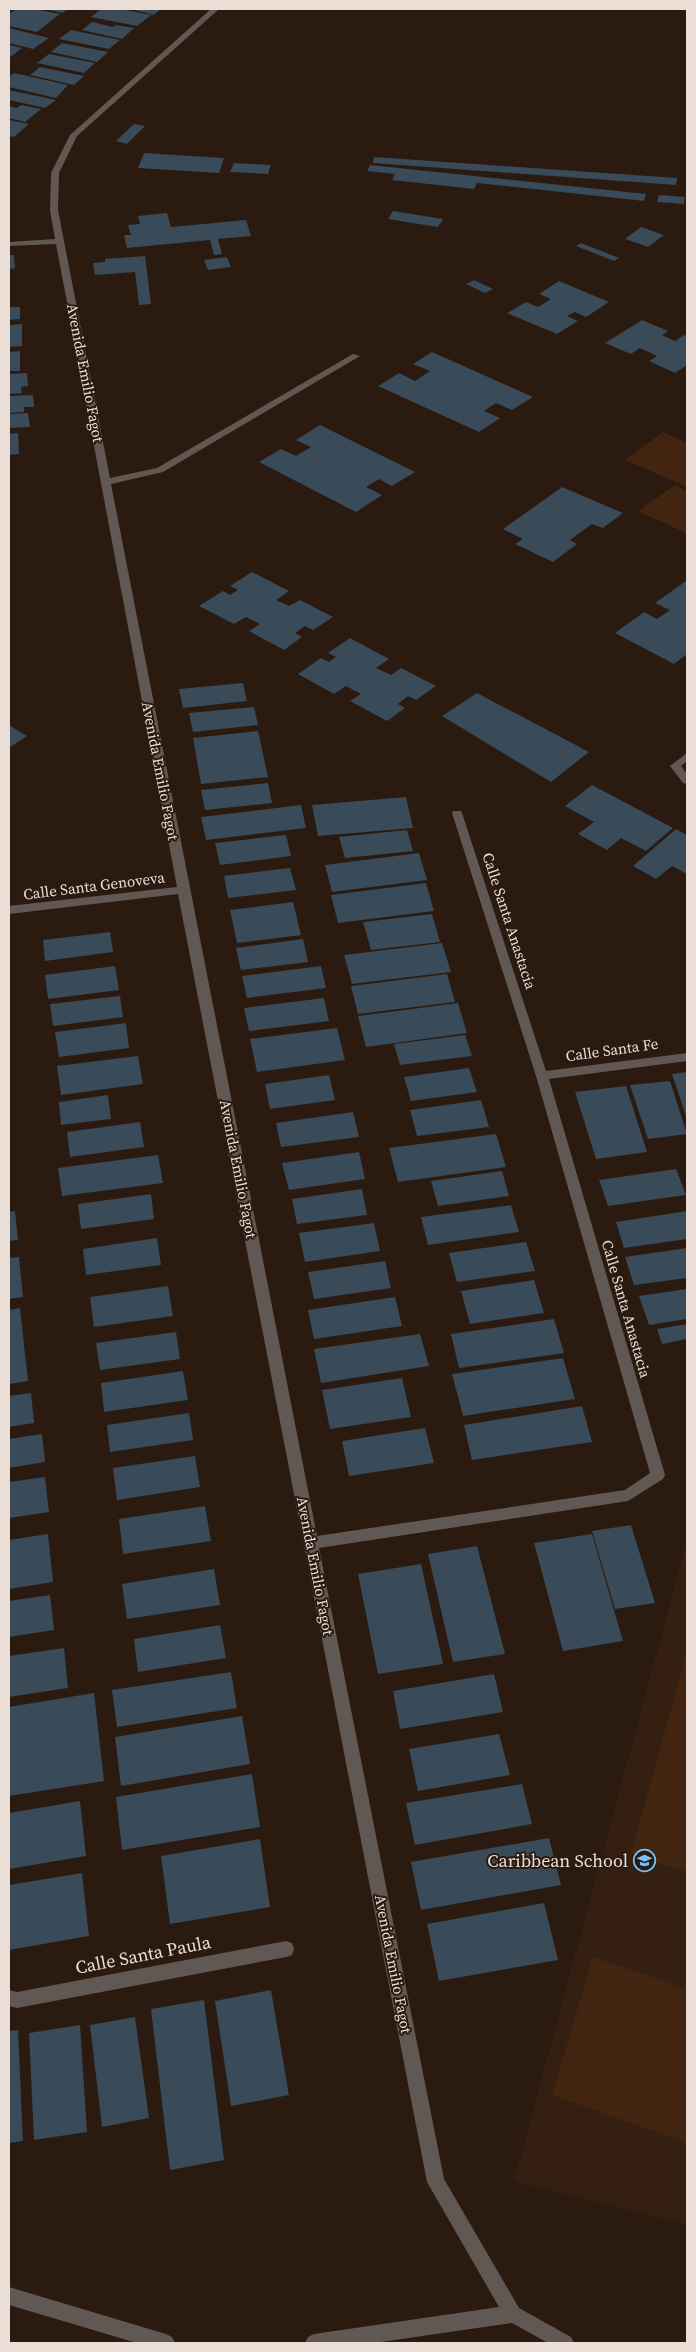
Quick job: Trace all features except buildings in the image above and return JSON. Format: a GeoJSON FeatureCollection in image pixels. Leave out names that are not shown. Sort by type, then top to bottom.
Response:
{"type":"FeatureCollection","features":[{"type":"Feature","properties":{"kind":"street","name":"Avenida Emilio Fagot"},"geometry":{"type":"LineString","coordinates":[[215,9],[74,135],[55,173],[54,210],[183,890],[436,2182],[513,2314]]}},
{"type":"Feature","properties":{"kind":"street"},"geometry":{"type":"LineString","coordinates":[[9,244],[60,241]]}},
{"type":"Feature","properties":{"kind":"street"},"geometry":{"type":"LineString","coordinates":[[106,482],[160,470],[356,356]]}},
{"type":"Feature","properties":{"kind":"street"},"geometry":{"type":"LineString","coordinates":[[687,756],[675,766],[687,781]]}},
{"type":"Feature","properties":{"kind":"street","name":"Calle Santa Anastacia"},"geometry":{"type":"LineString","coordinates":[[311,1543],[628,1495],[658,1475],[542,1076],[458,813]]}},
{"type":"Feature","properties":{"kind":"street","name":"Calle Santa Genoveva"},"geometry":{"type":"LineString","coordinates":[[9,910],[183,890]]}},
{"type":"Feature","properties":{"kind":"street","name":"Calle Santa Fe"},"geometry":{"type":"LineString","coordinates":[[542,1076],[687,1057]]}},
{"type":"Feature","properties":{"kind":"street","name":"Calle Santa Paula"},"geometry":{"type":"LineString","coordinates":[[9,1998],[17,2000],[286,1949]]}},
{"type":"Feature","properties":{"kind":"street"},"geometry":{"type":"LineString","coordinates":[[9,2296],[166,2343]]}},
{"type":"Feature","properties":{"kind":"street"},"geometry":{"type":"LineString","coordinates":[[314,2343],[513,2314],[566,2343]]}},
{"type":"Feature","properties":{"kind":"shaded area"},"geometry":{"type":"Polygon","coordinates":[[[663,432],[687,443],[687,487],[625,460],[663,432]]]}},
{"type":"Feature","properties":{"kind":"shaded area"},"geometry":{"type":"Polygon","coordinates":[[[675,485],[687,491],[686,533],[638,511],[675,485]]]}},
{"type":"Feature","properties":{"kind":"shaded area","name":"Caribbean School"},"geometry":{"type":"Polygon","coordinates":[[[687,1541],[687,2224],[514,2181],[687,1541]]]}},
{"type":"Feature","properties":{"kind":"shaded area"},"geometry":{"type":"Polygon","coordinates":[[[687,1651],[687,1872],[631,1854],[687,1651]]]}},
{"type":"Feature","properties":{"kind":"shaded area"},"geometry":{"type":"Polygon","coordinates":[[[593,1957],[687,1989],[687,2143],[552,2095],[593,1957]]]}},
{"type":"Feature","properties":{"kind":"place","name":"Caribbean School"},"geometry":{"type":"Point","coordinates":[644,1861]}}]}
